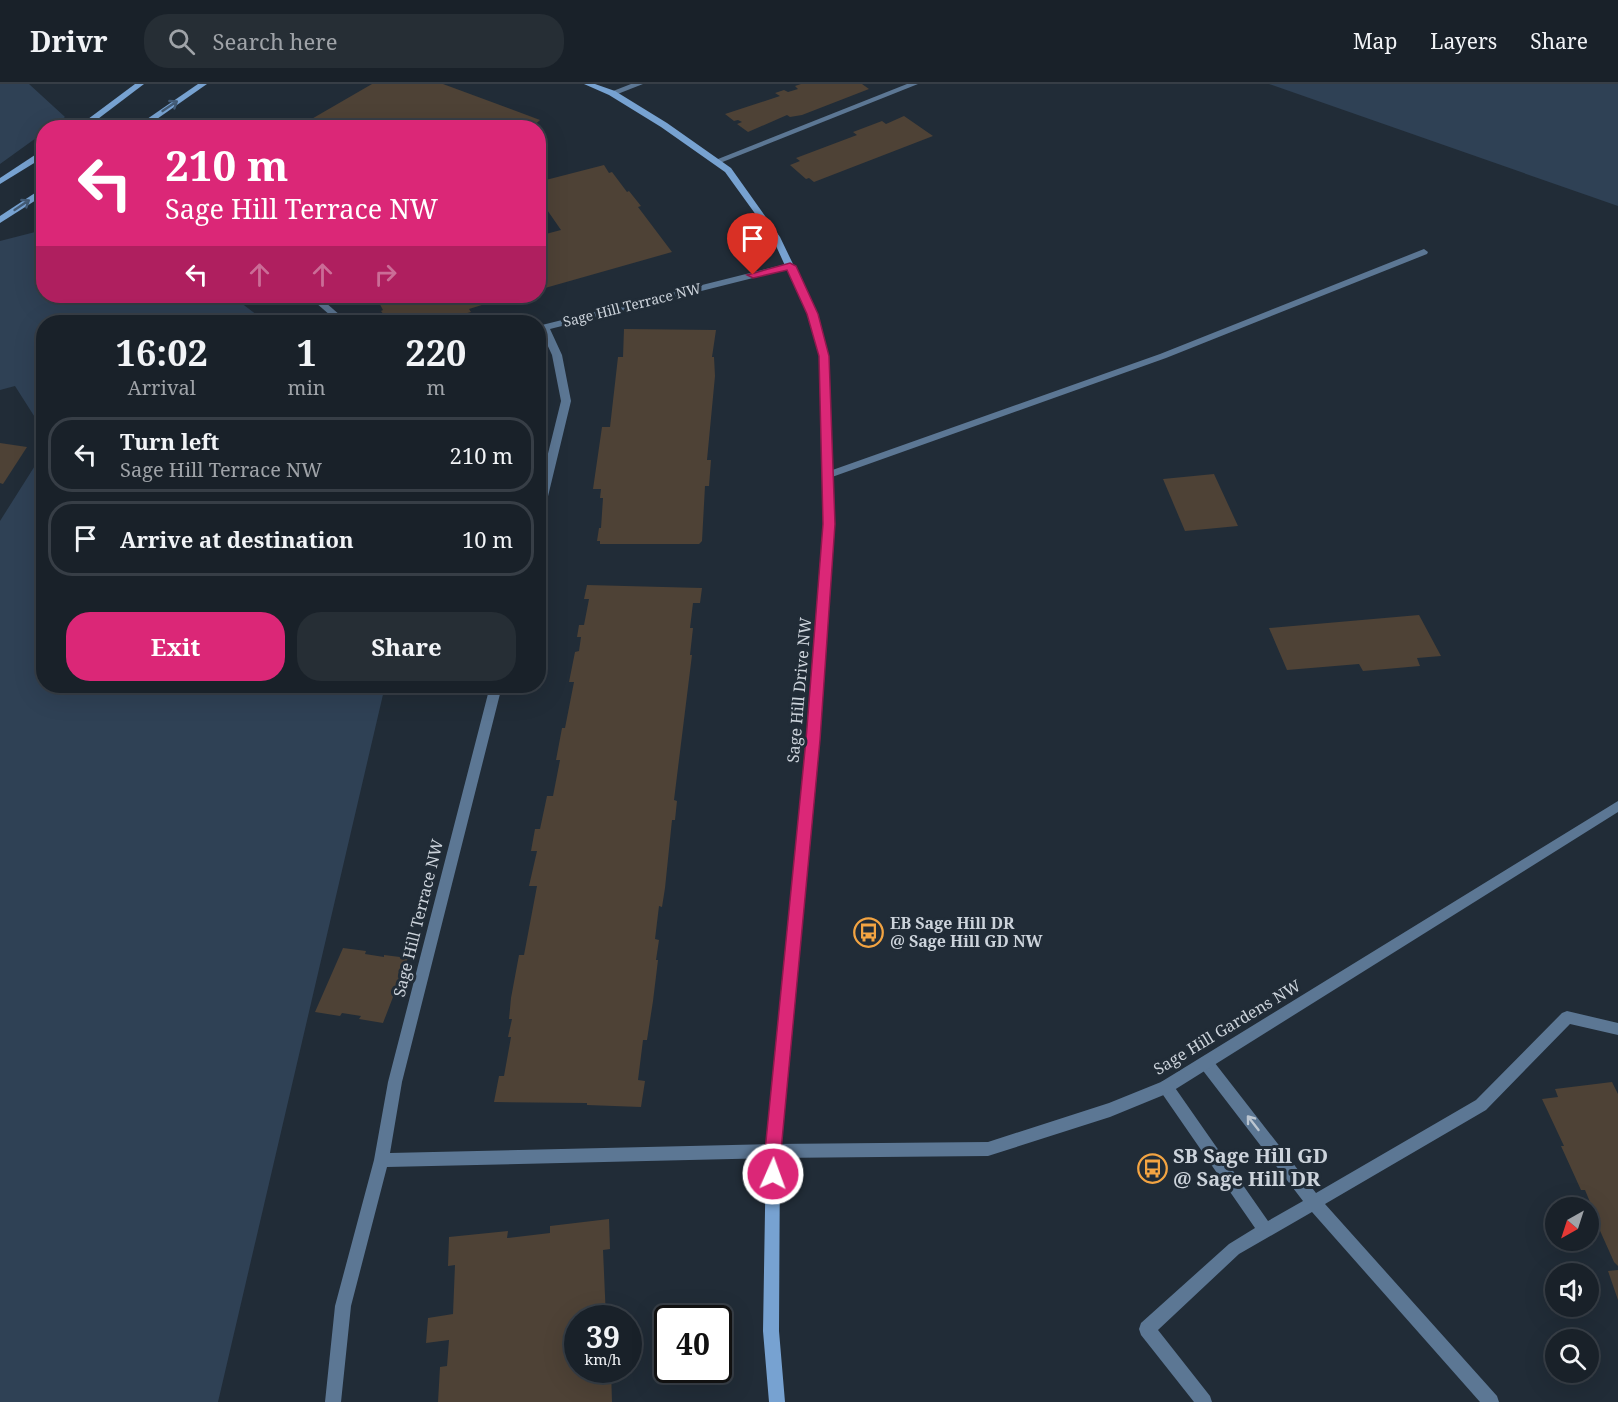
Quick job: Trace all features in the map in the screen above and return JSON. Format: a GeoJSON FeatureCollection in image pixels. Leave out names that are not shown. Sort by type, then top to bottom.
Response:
{"type":"FeatureCollection","features":[{"type":"Feature","properties":{"kind":"street"},"geometry":{"type":"LineString","coordinates":[[91,120],[140,84]]}},
{"type":"Feature","properties":{"kind":"street"},"geometry":{"type":"LineString","coordinates":[[150,120],[202,84]]}},
{"type":"Feature","properties":{"kind":"street","name":"Sage Hill Drive NW"},"geometry":{"type":"LineString","coordinates":[[588,84],[612,93],[728,170],[776,237],[812,314],[824,356],[829,524],[813,740],[773,1151],[771,1331],[777,1402]]}},
{"type":"Feature","properties":{"kind":"street"},"geometry":{"type":"LineString","coordinates":[[612,93],[639,84]]}},
{"type":"Feature","properties":{"kind":"street"},"geometry":{"type":"LineString","coordinates":[[717,161],[914,84]]}},
{"type":"Feature","properties":{"kind":"street"},"geometry":{"type":"LineString","coordinates":[[0,182],[36,158]]}},
{"type":"Feature","properties":{"kind":"street"},"geometry":{"type":"LineString","coordinates":[[0,219],[36,195]]}},
{"type":"Feature","properties":{"kind":"street"},"geometry":{"type":"LineString","coordinates":[[828,475],[1163,356],[1424,252]]}},
{"type":"Feature","properties":{"kind":"street","name":"Sage Hill Terrace NW"},"geometry":{"type":"LineString","coordinates":[[546,327],[790,266]]}},
{"type":"Feature","properties":{"kind":"street"},"geometry":{"type":"LineString","coordinates":[[321,303],[335,315]]}},
{"type":"Feature","properties":{"kind":"street","name":"Sage Hill Terrace NW"},"geometry":{"type":"LineString","coordinates":[[546,336],[557,355],[566,401],[546,484]]}},
{"type":"Feature","properties":{"kind":"street","name":"Sage Hill Terrace NW"},"geometry":{"type":"LineString","coordinates":[[333,1402],[343,1306],[381,1160],[395,1082],[494,693]]}},
{"type":"Feature","properties":{"kind":"street","name":"Sage Hill Gardens NW"},"geometry":{"type":"LineString","coordinates":[[773,1151],[988,1149],[1110,1110],[1166,1087],[1615,812]]}},
{"type":"Feature","properties":{"kind":"street"},"geometry":{"type":"LineString","coordinates":[[1204,1402],[1147,1329],[1234,1249],[1481,1105],[1567,1017],[1618,1029]]}},
{"type":"Feature","properties":{"kind":"street"},"geometry":{"type":"LineString","coordinates":[[1206,1063],[1314,1203],[1491,1402]]}},
{"type":"Feature","properties":{"kind":"street"},"geometry":{"type":"LineString","coordinates":[[1166,1087],[1266,1231]]}},
{"type":"Feature","properties":{"kind":"street"},"geometry":{"type":"LineString","coordinates":[[381,1160],[773,1151]]}},
{"type":"Feature","properties":{"kind":"shaded area"},"geometry":{"type":"Polygon","coordinates":[[[0,84],[29,84],[65,117],[61,120],[36,120],[36,138],[0,164],[0,84]]]}},
{"type":"Feature","properties":{"kind":"shaded area"},"geometry":{"type":"Polygon","coordinates":[[[1269,84],[1618,84],[1618,206],[1269,84]]]}},
{"type":"Feature","properties":{"kind":"shaded area"},"geometry":{"type":"Polygon","coordinates":[[[36,232],[36,303],[241,303],[257,315],[36,315],[36,419],[15,386],[0,390],[0,241],[36,232]]]}},
{"type":"Feature","properties":{"kind":"shaded area"},"geometry":{"type":"Polygon","coordinates":[[[36,464],[36,693],[383,693],[218,1402],[0,1402],[0,521],[36,464]]]}},
{"type":"Feature","properties":{"kind":"building"},"geometry":{"type":"Polygon","coordinates":[[[372,84],[443,84],[540,120],[310,120],[372,84]]]}},
{"type":"Feature","properties":{"kind":"building"},"geometry":{"type":"Polygon","coordinates":[[[801,84],[862,84],[869,89],[802,115],[790,117],[787,115],[748,132],[737,124],[742,122],[734,121],[725,114],[780,96],[775,93],[798,89],[795,86],[801,84]]]}},
{"type":"Feature","properties":{"kind":"building"},"geometry":{"type":"Polygon","coordinates":[[[904,116],[933,136],[814,182],[809,178],[806,179],[790,165],[800,161],[796,158],[857,135],[853,132],[882,121],[886,124],[904,116]]]}},
{"type":"Feature","properties":{"kind":"building"},"geometry":{"type":"Polygon","coordinates":[[[604,165],[641,206],[638,207],[672,252],[546,288],[546,234],[561,230],[546,208],[546,180],[604,165]]]}},
{"type":"Feature","properties":{"kind":"building"},"geometry":{"type":"Polygon","coordinates":[[[379,303],[488,303],[469,309],[471,312],[460,315],[384,315],[381,311],[383,310],[379,303]]]}},
{"type":"Feature","properties":{"kind":"building"},"geometry":{"type":"Polygon","coordinates":[[[624,329],[716,330],[712,357],[714,357],[715,376],[707,460],[711,460],[709,486],[705,486],[702,541],[699,544],[600,544],[600,541],[597,541],[599,528],[601,528],[603,498],[600,498],[601,489],[593,489],[602,427],[610,427],[618,357],[623,357],[624,329]]]}},
{"type":"Feature","properties":{"kind":"building"},"geometry":{"type":"Polygon","coordinates":[[[0,443],[27,447],[3,484],[0,483],[0,443]]]}},
{"type":"Feature","properties":{"kind":"building"},"geometry":{"type":"Polygon","coordinates":[[[1214,474],[1238,526],[1185,531],[1163,479],[1214,474]]]}},
{"type":"Feature","properties":{"kind":"building"},"geometry":{"type":"Polygon","coordinates":[[[587,585],[702,588],[700,603],[693,603],[690,628],[693,628],[690,655],[692,655],[674,800],[677,801],[675,820],[672,820],[662,907],[659,906],[655,939],[659,940],[656,960],[658,960],[647,1040],[643,1040],[638,1080],[645,1081],[641,1107],[587,1105],[587,1103],[494,1102],[499,1076],[504,1076],[511,1037],[508,1037],[512,1019],[509,1019],[511,998],[519,955],[524,955],[537,886],[529,886],[537,851],[531,851],[535,829],[540,829],[547,796],[553,796],[560,760],[556,760],[574,682],[569,682],[575,652],[579,651],[581,637],[577,637],[579,625],[584,625],[589,599],[584,599],[587,585]]]}},
{"type":"Feature","properties":{"kind":"building"},"geometry":{"type":"Polygon","coordinates":[[[1419,615],[1441,656],[1417,658],[1420,666],[1363,671],[1359,664],[1287,670],[1269,628],[1419,615]]]}},
{"type":"Feature","properties":{"kind":"building"},"geometry":{"type":"Polygon","coordinates":[[[343,948],[366,951],[365,954],[384,957],[384,955],[408,958],[383,1023],[359,1019],[361,1016],[342,1013],[340,1016],[315,1012],[343,948]]]}},
{"type":"Feature","properties":{"kind":"building"},"geometry":{"type":"Polygon","coordinates":[[[1612,1082],[1618,1094],[1618,1266],[1599,1228],[1599,1197],[1588,1197],[1585,1190],[1581,1190],[1542,1099],[1558,1097],[1555,1089],[1612,1082]]]}},
{"type":"Feature","properties":{"kind":"building"},"geometry":{"type":"Polygon","coordinates":[[[609,1219],[610,1249],[603,1250],[605,1305],[564,1305],[564,1383],[611,1383],[612,1402],[438,1402],[440,1367],[447,1366],[449,1340],[426,1343],[428,1318],[453,1314],[455,1265],[448,1266],[449,1237],[508,1231],[507,1238],[550,1233],[550,1226],[609,1219]]]}},
{"type":"Feature","properties":{"kind":"building"},"geometry":{"type":"Polygon","coordinates":[[[1618,1270],[1618,1300],[1608,1271],[1618,1270]]]}},
{"type":"Feature","properties":{"kind":"place","name":"EB Sage Hill DR @ Sage Hill GD NW"},"geometry":{"type":"Point","coordinates":[869,932]}},
{"type":"Feature","properties":{"kind":"place","name":"SB Sage Hill GD @ Sage Hill DR"},"geometry":{"type":"Point","coordinates":[1152,1168]}},
{"type":"Feature","properties":{"kind":"route"},"geometry":{"type":"LineString","coordinates":[[753,275],[790,266],[812,314],[824,356],[827,425],[829,524],[823,616],[773,1151],[773,1174]]}}]}
